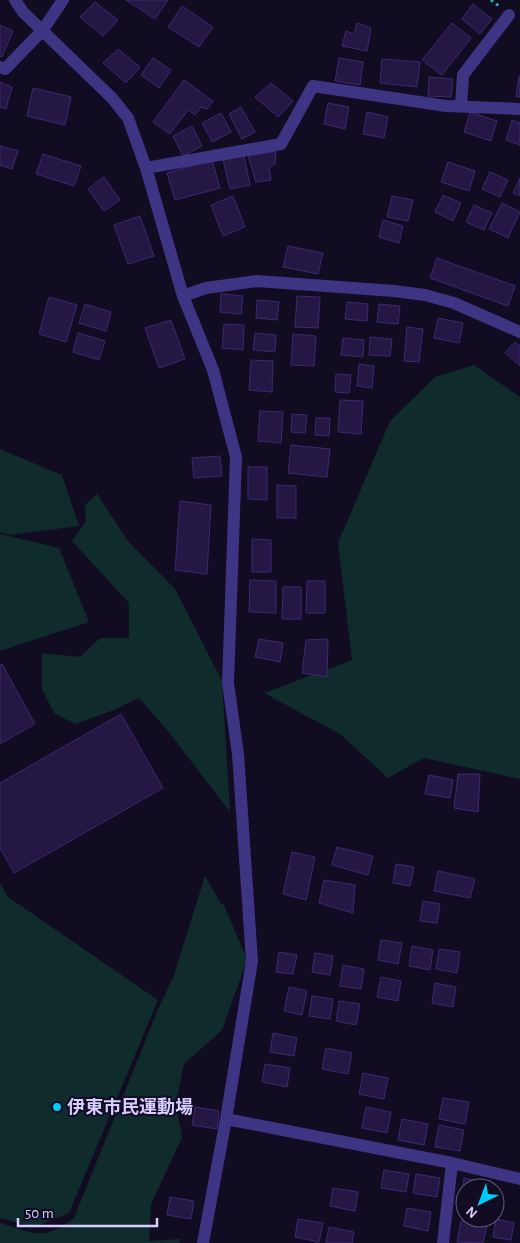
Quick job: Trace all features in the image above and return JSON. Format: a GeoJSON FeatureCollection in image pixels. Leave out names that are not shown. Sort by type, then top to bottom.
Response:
{"type":"FeatureCollection","features":[{"type":"Feature","properties":{"kind":"street"},"geometry":{"type":"LineString","coordinates":[[15,0],[23,12],[112,98],[128,118],[146,168],[183,296],[213,370],[236,457],[228,683],[238,754],[252,961],[203,1243]]}},
{"type":"Feature","properties":{"kind":"street"},"geometry":{"type":"LineString","coordinates":[[0,67],[5,70],[42,31],[64,0]]}},
{"type":"Feature","properties":{"kind":"street"},"geometry":{"type":"LineString","coordinates":[[461,106],[462,75],[509,15]]}},
{"type":"Feature","properties":{"kind":"street"},"geometry":{"type":"LineString","coordinates":[[146,168],[281,144],[313,86],[446,106],[520,109]]}},
{"type":"Feature","properties":{"kind":"street"},"geometry":{"type":"LineString","coordinates":[[183,296],[206,288],[257,281],[394,290],[425,295],[454,303],[520,332]]}},
{"type":"Feature","properties":{"kind":"street"},"geometry":{"type":"LineString","coordinates":[[226,1119],[452,1163],[520,1179]]}},
{"type":"Feature","properties":{"kind":"street"},"geometry":{"type":"LineString","coordinates":[[443,1243],[452,1163]]}},
{"type":"Feature","properties":{"kind":"green space"},"geometry":{"type":"Polygon","coordinates":[[[474,365],[520,397],[520,779],[424,758],[388,778],[340,734],[264,693],[352,660],[338,543],[390,421],[435,377],[474,365]]]}},
{"type":"Feature","properties":{"kind":"green space"},"geometry":{"type":"Polygon","coordinates":[[[0,449],[62,475],[79,526],[9,535],[0,532],[0,449]]]}},
{"type":"Feature","properties":{"kind":"green space"},"geometry":{"type":"Polygon","coordinates":[[[97,494],[128,541],[175,589],[222,681],[230,812],[168,731],[139,698],[114,710],[75,724],[54,713],[42,689],[42,653],[80,657],[100,638],[129,638],[129,603],[72,541],[86,521],[85,505],[97,494]]]}},
{"type":"Feature","properties":{"kind":"green space"},"geometry":{"type":"Polygon","coordinates":[[[0,534],[59,548],[89,622],[0,651],[0,534]]]}},
{"type":"Feature","properties":{"kind":"green space"},"geometry":{"type":"Polygon","coordinates":[[[205,876],[221,904],[224,905],[247,960],[222,1030],[184,1064],[176,1103],[182,1138],[151,1204],[149,1241],[181,1239],[179,1243],[0,1243],[0,1223],[30,1232],[46,1233],[63,1226],[74,1218],[159,1007],[173,978],[205,876]]]}},
{"type":"Feature","properties":{"kind":"green space","name":"伊東市民運動場"},"geometry":{"type":"Polygon","coordinates":[[[0,883],[8,897],[158,1000],[69,1213],[34,1227],[0,1218],[0,883]]]}},
{"type":"Feature","properties":{"kind":"building"},"geometry":{"type":"Polygon","coordinates":[[[126,0],[168,0],[155,19],[126,0]]]}},
{"type":"Feature","properties":{"kind":"building"},"geometry":{"type":"Polygon","coordinates":[[[95,2],[118,20],[103,36],[80,17],[95,2]]]}},
{"type":"Feature","properties":{"kind":"building"},"geometry":{"type":"Polygon","coordinates":[[[473,4],[492,19],[480,34],[462,19],[473,4]]]}},
{"type":"Feature","properties":{"kind":"building"},"geometry":{"type":"Polygon","coordinates":[[[182,6],[213,27],[199,47],[168,27],[182,6]]]}},
{"type":"Feature","properties":{"kind":"building"},"geometry":{"type":"Polygon","coordinates":[[[357,23],[371,28],[367,51],[342,46],[346,31],[354,34],[357,23]]]}},
{"type":"Feature","properties":{"kind":"building"},"geometry":{"type":"Polygon","coordinates":[[[452,23],[471,38],[442,75],[422,60],[452,23]]]}},
{"type":"Feature","properties":{"kind":"building"},"geometry":{"type":"Polygon","coordinates":[[[0,25],[13,31],[2,57],[0,56],[0,25]]]}},
{"type":"Feature","properties":{"kind":"building"},"geometry":{"type":"Polygon","coordinates":[[[118,49],[140,67],[126,83],[103,63],[118,49]]]}},
{"type":"Feature","properties":{"kind":"building"},"geometry":{"type":"Polygon","coordinates":[[[153,58],[171,70],[159,88],[141,75],[153,58]]]}},
{"type":"Feature","properties":{"kind":"building"},"geometry":{"type":"Polygon","coordinates":[[[339,58],[363,62],[360,85],[335,81],[339,58]]]}},
{"type":"Feature","properties":{"kind":"building"},"geometry":{"type":"Polygon","coordinates":[[[382,59],[420,62],[417,87],[380,83],[382,59]]]}},
{"type":"Feature","properties":{"kind":"building"},"geometry":{"type":"Polygon","coordinates":[[[519,76],[520,97],[516,97],[519,76]]]}},
{"type":"Feature","properties":{"kind":"building"},"geometry":{"type":"Polygon","coordinates":[[[429,77],[453,79],[451,97],[428,96],[429,77]]]}},
{"type":"Feature","properties":{"kind":"building"},"geometry":{"type":"Polygon","coordinates":[[[184,80],[213,101],[207,109],[201,107],[195,115],[188,110],[170,134],[153,122],[184,80]]]}},
{"type":"Feature","properties":{"kind":"building"},"geometry":{"type":"Polygon","coordinates":[[[0,82],[12,87],[6,109],[0,107],[0,82]]]}},
{"type":"Feature","properties":{"kind":"building"},"geometry":{"type":"Polygon","coordinates":[[[271,83],[293,101],[278,117],[255,97],[271,83]]]}},
{"type":"Feature","properties":{"kind":"building"},"geometry":{"type":"Polygon","coordinates":[[[33,88],[71,97],[65,125],[27,116],[33,88]]]}},
{"type":"Feature","properties":{"kind":"building"},"geometry":{"type":"Polygon","coordinates":[[[328,103],[349,107],[345,129],[324,124],[328,103]]]}},
{"type":"Feature","properties":{"kind":"building"},"geometry":{"type":"Polygon","coordinates":[[[241,107],[255,132],[242,139],[229,114],[241,107]]]}},
{"type":"Feature","properties":{"kind":"building"},"geometry":{"type":"Polygon","coordinates":[[[367,112],[388,117],[384,138],[363,134],[367,112]]]}},
{"type":"Feature","properties":{"kind":"building"},"geometry":{"type":"Polygon","coordinates":[[[470,112],[497,121],[491,141],[464,132],[470,112]]]}},
{"type":"Feature","properties":{"kind":"building"},"geometry":{"type":"Polygon","coordinates":[[[221,113],[231,132],[212,142],[202,123],[221,113]]]}},
{"type":"Feature","properties":{"kind":"building"},"geometry":{"type":"Polygon","coordinates":[[[512,120],[520,123],[520,145],[506,140],[512,120]]]}},
{"type":"Feature","properties":{"kind":"building"},"geometry":{"type":"Polygon","coordinates":[[[192,126],[202,146],[183,156],[173,136],[192,126]]]}},
{"type":"Feature","properties":{"kind":"building"},"geometry":{"type":"Polygon","coordinates":[[[0,146],[18,151],[12,169],[0,165],[0,146]]]}},
{"type":"Feature","properties":{"kind":"building"},"geometry":{"type":"Polygon","coordinates":[[[276,151],[275,164],[269,167],[271,180],[256,182],[248,156],[276,151]]]}},
{"type":"Feature","properties":{"kind":"building"},"geometry":{"type":"Polygon","coordinates":[[[43,154],[81,166],[74,186],[36,174],[43,154]]]}},
{"type":"Feature","properties":{"kind":"building"},"geometry":{"type":"Polygon","coordinates":[[[244,156],[250,185],[230,189],[223,160],[244,156]]]}},
{"type":"Feature","properties":{"kind":"building"},"geometry":{"type":"Polygon","coordinates":[[[212,160],[220,188],[175,200],[167,173],[212,160]]]}},
{"type":"Feature","properties":{"kind":"building"},"geometry":{"type":"Polygon","coordinates":[[[448,162],[475,171],[469,191],[441,182],[448,162]]]}},
{"type":"Feature","properties":{"kind":"building"},"geometry":{"type":"Polygon","coordinates":[[[490,172],[508,180],[500,197],[482,189],[490,172]]]}},
{"type":"Feature","properties":{"kind":"building"},"geometry":{"type":"Polygon","coordinates":[[[104,177],[120,200],[104,211],[88,189],[104,177]]]}},
{"type":"Feature","properties":{"kind":"building"},"geometry":{"type":"Polygon","coordinates":[[[520,178],[520,196],[513,193],[520,178]]]}},
{"type":"Feature","properties":{"kind":"building"},"geometry":{"type":"Polygon","coordinates":[[[443,195],[461,203],[453,221],[435,212],[443,195]]]}},
{"type":"Feature","properties":{"kind":"building"},"geometry":{"type":"Polygon","coordinates":[[[233,196],[245,227],[223,236],[211,205],[233,196]]]}},
{"type":"Feature","properties":{"kind":"building"},"geometry":{"type":"Polygon","coordinates":[[[392,196],[413,200],[408,221],[387,217],[392,196]]]}},
{"type":"Feature","properties":{"kind":"building"},"geometry":{"type":"Polygon","coordinates":[[[502,203],[520,212],[508,238],[489,229],[502,203]]]}},
{"type":"Feature","properties":{"kind":"building"},"geometry":{"type":"Polygon","coordinates":[[[474,205],[492,213],[484,230],[466,222],[474,205]]]}},
{"type":"Feature","properties":{"kind":"building"},"geometry":{"type":"Polygon","coordinates":[[[140,216],[154,256],[128,264],[114,225],[140,216]]]}},
{"type":"Feature","properties":{"kind":"building"},"geometry":{"type":"Polygon","coordinates":[[[383,220],[403,226],[399,243],[379,237],[383,220]]]}},
{"type":"Feature","properties":{"kind":"building"},"geometry":{"type":"Polygon","coordinates":[[[288,246],[323,253],[318,274],[283,267],[288,246]]]}},
{"type":"Feature","properties":{"kind":"building"},"geometry":{"type":"Polygon","coordinates":[[[437,258],[515,286],[508,306],[430,278],[437,258]]]}},
{"type":"Feature","properties":{"kind":"building"},"geometry":{"type":"Polygon","coordinates":[[[221,294],[243,296],[241,314],[220,312],[221,294]]]}},
{"type":"Feature","properties":{"kind":"building"},"geometry":{"type":"Polygon","coordinates":[[[297,296],[320,297],[318,328],[295,327],[297,296]]]}},
{"type":"Feature","properties":{"kind":"building"},"geometry":{"type":"Polygon","coordinates":[[[49,297],[77,305],[66,342],[39,334],[49,297]]]}},
{"type":"Feature","properties":{"kind":"building"},"geometry":{"type":"Polygon","coordinates":[[[257,300],[279,302],[277,320],[256,318],[257,300]]]}},
{"type":"Feature","properties":{"kind":"building"},"geometry":{"type":"Polygon","coordinates":[[[347,302],[368,304],[367,321],[345,319],[347,302]]]}},
{"type":"Feature","properties":{"kind":"building"},"geometry":{"type":"Polygon","coordinates":[[[85,304],[111,312],[106,331],[79,323],[85,304]]]}},
{"type":"Feature","properties":{"kind":"building"},"geometry":{"type":"Polygon","coordinates":[[[379,304],[400,306],[398,324],[377,322],[379,304]]]}},
{"type":"Feature","properties":{"kind":"building"},"geometry":{"type":"Polygon","coordinates":[[[438,318],[463,323],[459,343],[434,338],[438,318]]]}},
{"type":"Feature","properties":{"kind":"building"},"geometry":{"type":"Polygon","coordinates":[[[171,320],[185,359],[159,368],[145,328],[171,320]]]}},
{"type":"Feature","properties":{"kind":"building"},"geometry":{"type":"Polygon","coordinates":[[[224,324],[244,325],[243,350],[222,348],[224,324]]]}},
{"type":"Feature","properties":{"kind":"building"},"geometry":{"type":"Polygon","coordinates":[[[407,327],[423,329],[419,362],[404,361],[407,327]]]}},
{"type":"Feature","properties":{"kind":"building"},"geometry":{"type":"Polygon","coordinates":[[[78,333],[105,341],[99,360],[73,352],[78,333]]]}},
{"type":"Feature","properties":{"kind":"building"},"geometry":{"type":"Polygon","coordinates":[[[255,333],[276,335],[275,352],[253,350],[255,333]]]}},
{"type":"Feature","properties":{"kind":"building"},"geometry":{"type":"Polygon","coordinates":[[[293,334],[316,336],[314,366],[291,365],[293,334]]]}},
{"type":"Feature","properties":{"kind":"building"},"geometry":{"type":"Polygon","coordinates":[[[370,337],[392,339],[390,356],[369,355],[370,337]]]}},
{"type":"Feature","properties":{"kind":"building"},"geometry":{"type":"Polygon","coordinates":[[[343,338],[364,340],[363,357],[341,355],[343,338]]]}},
{"type":"Feature","properties":{"kind":"building"},"geometry":{"type":"Polygon","coordinates":[[[515,342],[520,346],[520,366],[505,353],[515,342]]]}},
{"type":"Feature","properties":{"kind":"building"},"geometry":{"type":"Polygon","coordinates":[[[251,360],[273,361],[272,392],[249,390],[251,360]]]}},
{"type":"Feature","properties":{"kind":"building"},"geometry":{"type":"Polygon","coordinates":[[[359,364],[374,366],[372,388],[357,386],[359,364]]]}},
{"type":"Feature","properties":{"kind":"building"},"geometry":{"type":"Polygon","coordinates":[[[336,374],[351,375],[349,393],[335,392],[336,374]]]}},
{"type":"Feature","properties":{"kind":"building"},"geometry":{"type":"Polygon","coordinates":[[[340,400],[363,401],[361,434],[338,432],[340,400]]]}},
{"type":"Feature","properties":{"kind":"building"},"geometry":{"type":"Polygon","coordinates":[[[260,411],[283,412],[281,443],[258,441],[260,411]]]}},
{"type":"Feature","properties":{"kind":"building"},"geometry":{"type":"Polygon","coordinates":[[[292,414],[307,415],[305,433],[291,432],[292,414]]]}},
{"type":"Feature","properties":{"kind":"building"},"geometry":{"type":"Polygon","coordinates":[[[316,418],[330,418],[329,436],[315,435],[316,418]]]}},
{"type":"Feature","properties":{"kind":"building"},"geometry":{"type":"Polygon","coordinates":[[[291,445],[330,449],[327,477],[288,473],[291,445]]]}},
{"type":"Feature","properties":{"kind":"building"},"geometry":{"type":"Polygon","coordinates":[[[220,456],[222,476],[194,478],[192,458],[220,456]]]}},
{"type":"Feature","properties":{"kind":"building"},"geometry":{"type":"Polygon","coordinates":[[[248,467],[267,467],[267,500],[248,499],[248,467]]]}},
{"type":"Feature","properties":{"kind":"building"},"geometry":{"type":"Polygon","coordinates":[[[277,485],[296,486],[296,518],[277,518],[277,485]]]}},
{"type":"Feature","properties":{"kind":"building"},"geometry":{"type":"Polygon","coordinates":[[[180,501],[211,505],[207,574],[175,570],[180,501]]]}},
{"type":"Feature","properties":{"kind":"building"},"geometry":{"type":"Polygon","coordinates":[[[252,539],[271,540],[271,572],[252,572],[252,539]]]}},
{"type":"Feature","properties":{"kind":"building"},"geometry":{"type":"Polygon","coordinates":[[[250,580],[276,581],[276,613],[249,612],[250,580]]]}},
{"type":"Feature","properties":{"kind":"building"},"geometry":{"type":"Polygon","coordinates":[[[307,581],[325,581],[325,613],[306,613],[307,581]]]}},
{"type":"Feature","properties":{"kind":"building"},"geometry":{"type":"Polygon","coordinates":[[[283,587],[301,587],[301,619],[282,619],[283,587]]]}},
{"type":"Feature","properties":{"kind":"building"},"geometry":{"type":"Polygon","coordinates":[[[259,639],[283,643],[280,662],[255,657],[259,639]]]}},
{"type":"Feature","properties":{"kind":"building"},"geometry":{"type":"Polygon","coordinates":[[[328,639],[327,677],[302,673],[306,640],[328,639]]]}},
{"type":"Feature","properties":{"kind":"building"},"geometry":{"type":"Polygon","coordinates":[[[2,664],[35,724],[0,744],[0,665],[2,664]]]}},
{"type":"Feature","properties":{"kind":"building"},"geometry":{"type":"Polygon","coordinates":[[[121,714],[163,788],[14,873],[0,848],[0,783],[121,714]]]}},
{"type":"Feature","properties":{"kind":"building"},"geometry":{"type":"Polygon","coordinates":[[[458,774],[480,774],[478,812],[454,808],[458,774]]]}},
{"type":"Feature","properties":{"kind":"building"},"geometry":{"type":"Polygon","coordinates":[[[429,775],[453,780],[450,798],[425,794],[429,775]]]}},
{"type":"Feature","properties":{"kind":"building"},"geometry":{"type":"Polygon","coordinates":[[[337,847],[373,856],[368,875],[332,865],[337,847]]]}},
{"type":"Feature","properties":{"kind":"building"},"geometry":{"type":"Polygon","coordinates":[[[292,852],[315,857],[306,900],[283,894],[292,852]]]}},
{"type":"Feature","properties":{"kind":"building"},"geometry":{"type":"Polygon","coordinates":[[[396,864],[414,867],[410,886],[393,883],[396,864]]]}},
{"type":"Feature","properties":{"kind":"building"},"geometry":{"type":"Polygon","coordinates":[[[438,871],[475,879],[470,898],[434,891],[438,871]]]}},
{"type":"Feature","properties":{"kind":"building"},"geometry":{"type":"Polygon","coordinates":[[[324,880],[355,885],[353,913],[319,903],[324,880]]]}},
{"type":"Feature","properties":{"kind":"building"},"geometry":{"type":"Polygon","coordinates":[[[423,901],[440,904],[437,923],[420,921],[423,901]]]}},
{"type":"Feature","properties":{"kind":"building"},"geometry":{"type":"Polygon","coordinates":[[[381,940],[402,943],[398,964],[378,960],[381,940]]]}},
{"type":"Feature","properties":{"kind":"building"},"geometry":{"type":"Polygon","coordinates":[[[412,946],[433,950],[430,970],[409,966],[412,946]]]}},
{"type":"Feature","properties":{"kind":"building"},"geometry":{"type":"Polygon","coordinates":[[[439,949],[460,952],[457,973],[436,969],[439,949]]]}},
{"type":"Feature","properties":{"kind":"building"},"geometry":{"type":"Polygon","coordinates":[[[279,952],[297,955],[293,974],[276,972],[279,952]]]}},
{"type":"Feature","properties":{"kind":"building"},"geometry":{"type":"Polygon","coordinates":[[[315,953],[333,956],[330,975],[312,972],[315,953]]]}},
{"type":"Feature","properties":{"kind":"building"},"geometry":{"type":"Polygon","coordinates":[[[343,965],[364,969],[361,989],[340,986],[343,965]]]}},
{"type":"Feature","properties":{"kind":"building"},"geometry":{"type":"Polygon","coordinates":[[[381,977],[401,981],[398,1001],[377,997],[381,977]]]}},
{"type":"Feature","properties":{"kind":"building"},"geometry":{"type":"Polygon","coordinates":[[[435,983],[456,987],[453,1007],[432,1003],[435,983]]]}},
{"type":"Feature","properties":{"kind":"building"},"geometry":{"type":"Polygon","coordinates":[[[289,987],[307,991],[302,1015],[284,1011],[289,987]]]}},
{"type":"Feature","properties":{"kind":"building"},"geometry":{"type":"Polygon","coordinates":[[[312,996],[333,999],[330,1019],[309,1016],[312,996]]]}},
{"type":"Feature","properties":{"kind":"building"},"geometry":{"type":"Polygon","coordinates":[[[339,1001],[360,1004],[356,1025],[336,1021],[339,1001]]]}},
{"type":"Feature","properties":{"kind":"building"},"geometry":{"type":"Polygon","coordinates":[[[273,1033],[297,1038],[294,1056],[270,1052],[273,1033]]]}},
{"type":"Feature","properties":{"kind":"building"},"geometry":{"type":"Polygon","coordinates":[[[326,1048],[352,1053],[348,1074],[322,1069],[326,1048]]]}},
{"type":"Feature","properties":{"kind":"building"},"geometry":{"type":"Polygon","coordinates":[[[265,1064],[290,1068],[287,1087],[262,1082],[265,1064]]]}},
{"type":"Feature","properties":{"kind":"building"},"geometry":{"type":"Polygon","coordinates":[[[363,1073],[388,1078],[384,1099],[359,1094],[363,1073]]]}},
{"type":"Feature","properties":{"kind":"building"},"geometry":{"type":"Polygon","coordinates":[[[443,1098],[469,1102],[465,1124],[439,1119],[443,1098]]]}},
{"type":"Feature","properties":{"kind":"building"},"geometry":{"type":"Polygon","coordinates":[[[195,1107],[219,1111],[217,1129],[192,1125],[195,1107]]]}},
{"type":"Feature","properties":{"kind":"building"},"geometry":{"type":"Polygon","coordinates":[[[366,1107],[391,1112],[387,1133],[362,1128],[366,1107]]]}},
{"type":"Feature","properties":{"kind":"building"},"geometry":{"type":"Polygon","coordinates":[[[402,1119],[428,1124],[424,1145],[398,1140],[402,1119]]]}},
{"type":"Feature","properties":{"kind":"building"},"geometry":{"type":"Polygon","coordinates":[[[439,1125],[464,1130],[460,1151],[435,1147],[439,1125]]]}},
{"type":"Feature","properties":{"kind":"building"},"geometry":{"type":"Polygon","coordinates":[[[384,1170],[409,1174],[406,1192],[381,1188],[384,1170]]]}},
{"type":"Feature","properties":{"kind":"building"},"geometry":{"type":"Polygon","coordinates":[[[416,1174],[440,1178],[437,1197],[413,1193],[416,1174]]]}},
{"type":"Feature","properties":{"kind":"building"},"geometry":{"type":"Polygon","coordinates":[[[333,1188],[358,1192],[355,1211],[330,1206],[333,1188]]]}},
{"type":"Feature","properties":{"kind":"building"},"geometry":{"type":"Polygon","coordinates":[[[170,1197],[194,1201],[191,1219],[167,1215],[170,1197]]]}},
{"type":"Feature","properties":{"kind":"building"},"geometry":{"type":"Polygon","coordinates":[[[407,1208],[431,1212],[428,1231],[404,1226],[407,1208]]]}},
{"type":"Feature","properties":{"kind":"building"},"geometry":{"type":"Polygon","coordinates":[[[298,1219],[323,1223],[319,1242],[295,1237],[298,1219]]]}},
{"type":"Feature","properties":{"kind":"building"},"geometry":{"type":"Polygon","coordinates":[[[505,1221],[514,1223],[511,1240],[493,1237],[494,1228],[505,1228],[505,1221]]]}},
{"type":"Feature","properties":{"kind":"building"},"geometry":{"type":"Polygon","coordinates":[[[329,1227],[354,1232],[352,1243],[326,1243],[329,1227]]]}},
{"type":"Feature","properties":{"kind":"building"},"geometry":{"type":"Polygon","coordinates":[[[460,1228],[487,1228],[483,1243],[457,1242],[460,1228]]]}},
{"type":"Feature","properties":{"kind":"place","name":"伊東市民運動場"},"geometry":{"type":"Point","coordinates":[57,1107]}}]}
